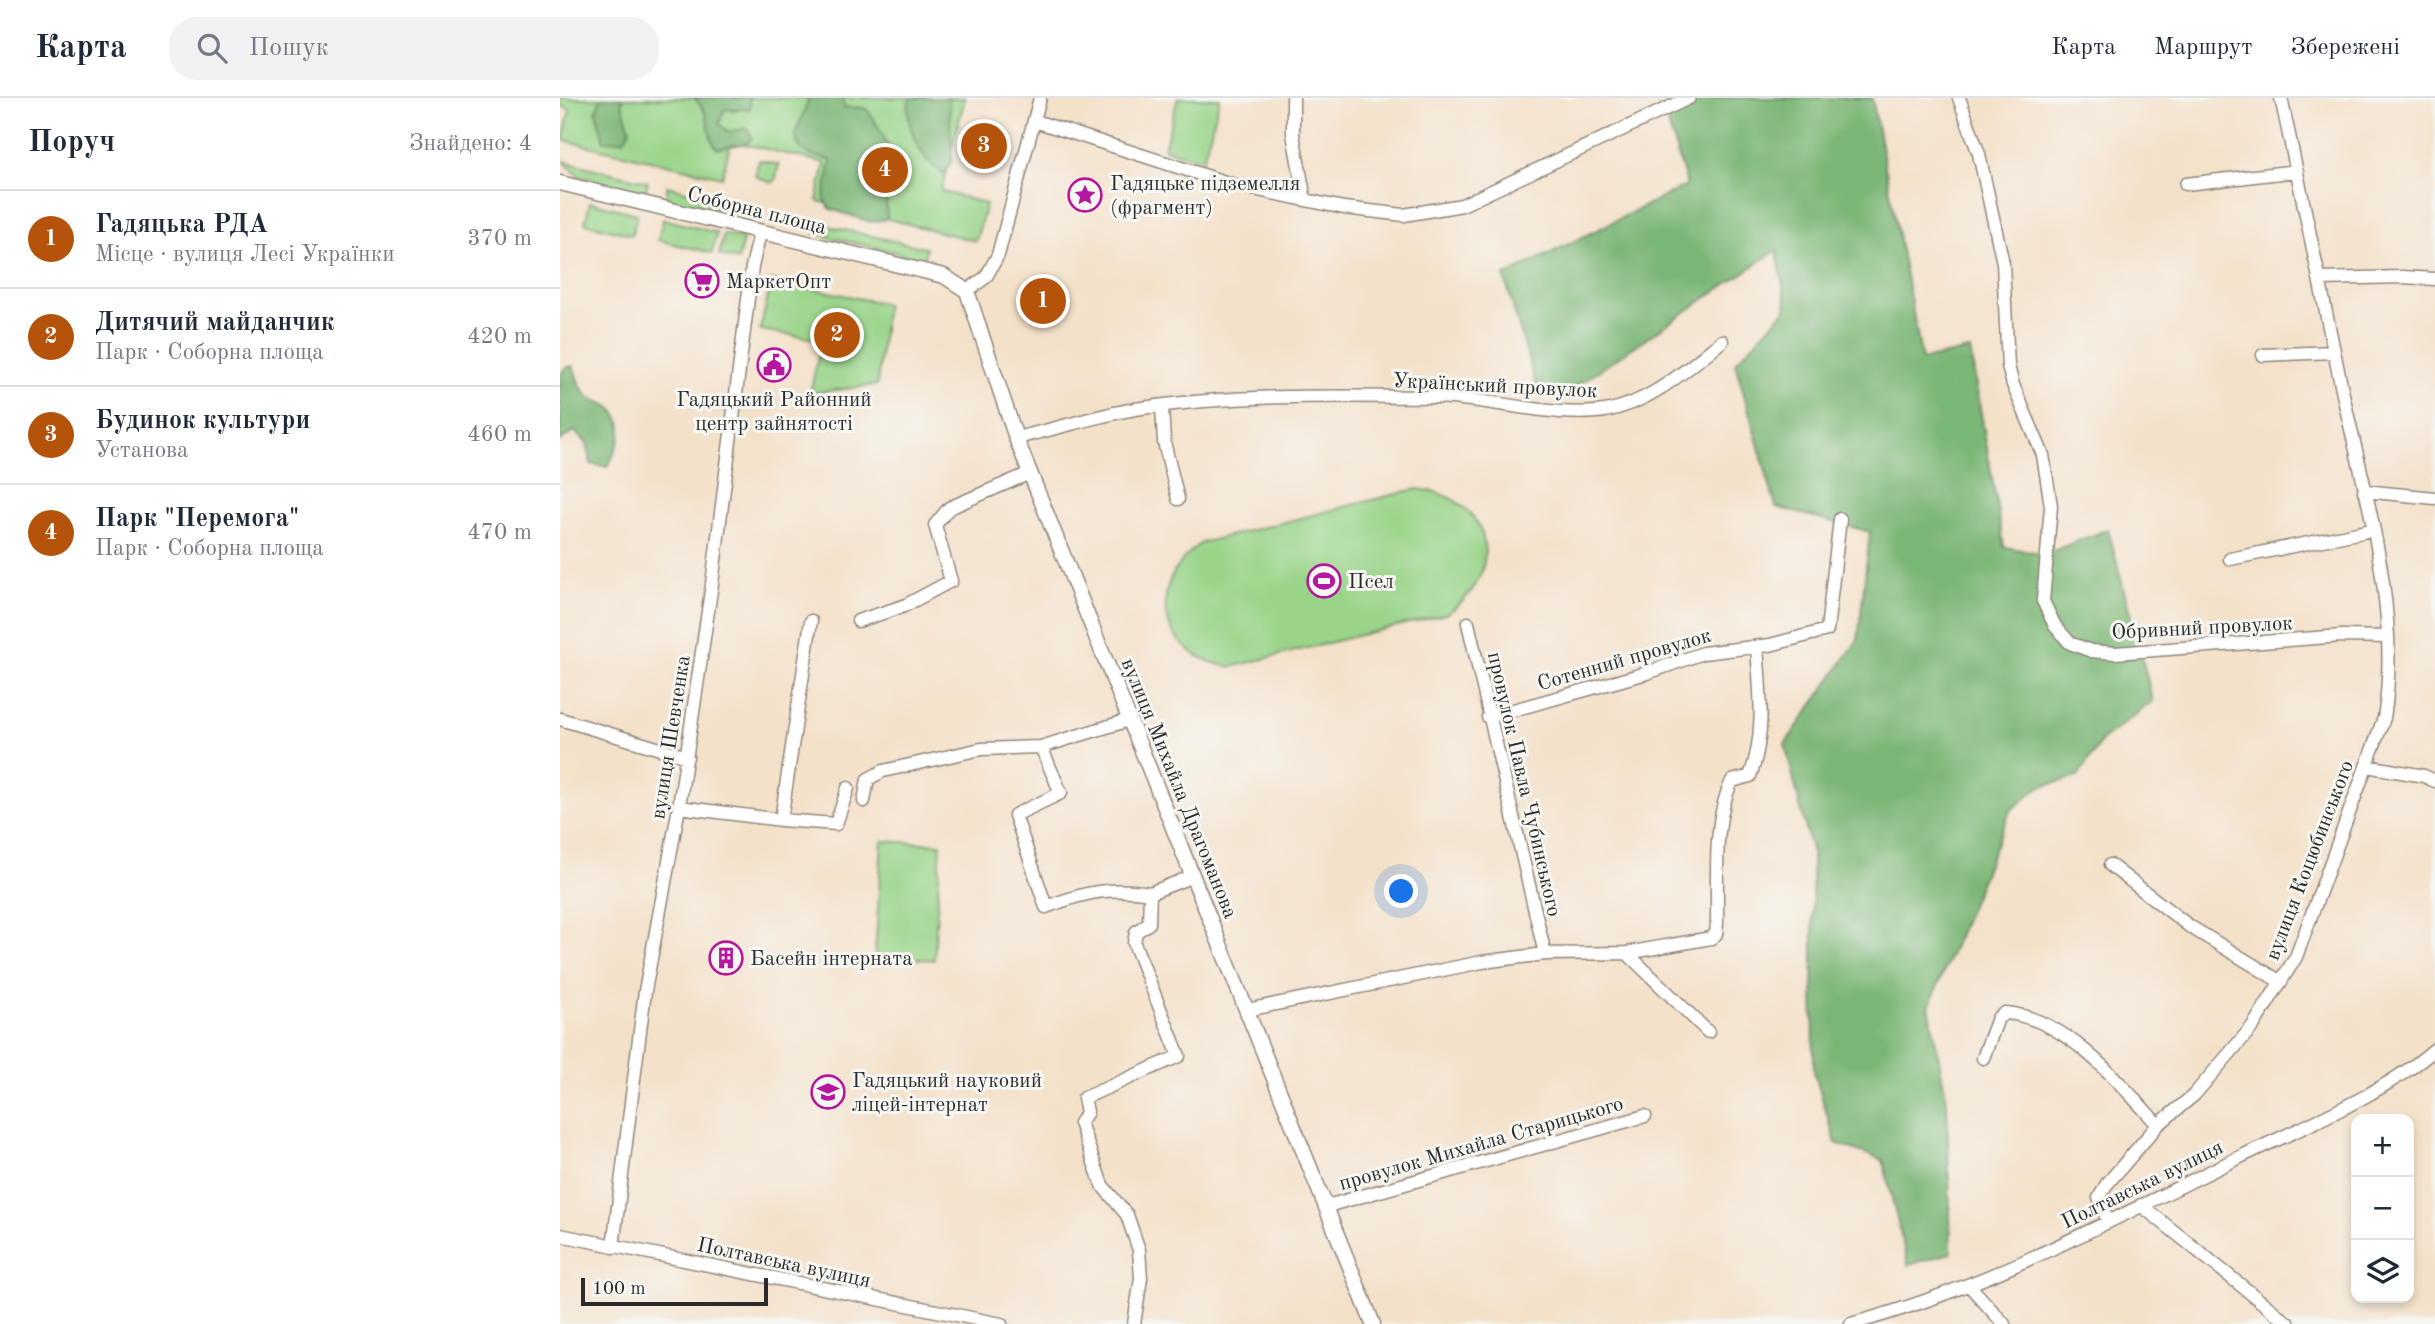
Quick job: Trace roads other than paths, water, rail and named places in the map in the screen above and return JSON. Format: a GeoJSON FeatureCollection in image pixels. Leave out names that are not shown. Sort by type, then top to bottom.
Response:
{"type":"FeatureCollection","features":[{"type":"Feature","properties":{"kind":"street"},"geometry":{"type":"LineString","coordinates":[[967,291],[986,277],[998,255],[1040,98]]}},
{"type":"Feature","properties":{"kind":"street"},"geometry":{"type":"LineString","coordinates":[[1293,98],[1293,134],[1305,200]]}},
{"type":"Feature","properties":{"kind":"street"},"geometry":{"type":"LineString","coordinates":[[1035,121],[1234,185],[1305,200],[1404,215],[1462,205],[1689,98]]}},
{"type":"Feature","properties":{"kind":"street","name":"Обривний провулок"},"geometry":{"type":"LineString","coordinates":[[1959,98],[1979,154],[2003,263],[2008,366],[2012,385],[2043,455],[2051,506],[2043,601],[2055,626],[2070,643],[2091,651],[2115,653],[2342,636],[2388,637]]}},
{"type":"Feature","properties":{"kind":"street","name":"вулиця Коцюбинського"},"geometry":{"type":"LineString","coordinates":[[2108,1222],[2099,1198],[2106,1185],[2158,1125],[2194,1095],[2253,1026],[2296,957],[2384,718],[2390,682],[2387,613],[2372,530],[2281,98]]}},
{"type":"Feature","properties":{"kind":"street"},"geometry":{"type":"LineString","coordinates":[[2186,184],[2297,171]]}},
{"type":"Feature","properties":{"kind":"street","name":"Соборна площа"},"geometry":{"type":"LineString","coordinates":[[560,183],[944,276],[967,291]]}},
{"type":"Feature","properties":{"kind":"street","name":"вулиця Шевченка"},"geometry":{"type":"LineString","coordinates":[[613,1247],[645,991],[687,757],[752,267],[760,233]]}},
{"type":"Feature","properties":{"kind":"street"},"geometry":{"type":"LineString","coordinates":[[2320,279],[2435,279]]}},
{"type":"Feature","properties":{"kind":"street","name":"вулиця Михайла Драгоманова"},"geometry":{"type":"LineString","coordinates":[[967,291],[1016,438],[1373,1324]]}},
{"type":"Feature","properties":{"kind":"street","name":"Український провулок"},"geometry":{"type":"LineString","coordinates":[[1016,438],[1133,410],[1230,400],[1433,397],[1573,412],[1605,411],[1639,401],[1666,385],[1722,341]]}},
{"type":"Feature","properties":{"kind":"street"},"geometry":{"type":"LineString","coordinates":[[2263,355],[2334,352]]}},
{"type":"Feature","properties":{"kind":"street"},"geometry":{"type":"LineString","coordinates":[[1162,407],[1164,442],[1178,499]]}},
{"type":"Feature","properties":{"kind":"street"},"geometry":{"type":"LineString","coordinates":[[858,621],[904,606],[951,581],[934,526],[949,508],[1030,473]]}},
{"type":"Feature","properties":{"kind":"street"},"geometry":{"type":"LineString","coordinates":[[2364,491],[2435,498]]}},
{"type":"Feature","properties":{"kind":"street","name":"Сотенний провулок"},"geometry":{"type":"LineString","coordinates":[[1488,717],[1647,673],[1703,653],[1757,647],[1827,630],[1840,519]]}},
{"type":"Feature","properties":{"kind":"street"},"geometry":{"type":"LineString","coordinates":[[2230,559],[2372,530]]}},
{"type":"Feature","properties":{"kind":"street"},"geometry":{"type":"LineString","coordinates":[[781,820],[811,621]]}},
{"type":"Feature","properties":{"kind":"street","name":"провулок Павла Чубинського"},"geometry":{"type":"LineString","coordinates":[[1468,623],[1545,954]]}},
{"type":"Feature","properties":{"kind":"street"},"geometry":{"type":"LineString","coordinates":[[1247,1010],[1482,962],[1545,954],[1627,953],[1711,938],[1716,934],[1721,822],[1728,789],[1732,781],[1750,776],[1756,760],[1761,708],[1757,647]]}},
{"type":"Feature","properties":{"kind":"street"},"geometry":{"type":"LineString","coordinates":[[560,719],[687,757]]}},
{"type":"Feature","properties":{"kind":"street"},"geometry":{"type":"LineString","coordinates":[[864,801],[868,779],[883,771],[981,749],[1041,747],[1129,720]]}},
{"type":"Feature","properties":{"kind":"street"},"geometry":{"type":"LineString","coordinates":[[1041,747],[1061,793],[1015,815],[1046,907],[1084,893],[1113,888],[1150,892],[1193,876]]}},
{"type":"Feature","properties":{"kind":"street"},"geometry":{"type":"LineString","coordinates":[[2367,766],[2424,776],[2435,781]]}},
{"type":"Feature","properties":{"kind":"street"},"geometry":{"type":"LineString","coordinates":[[679,807],[836,824],[848,788]]}},
{"type":"Feature","properties":{"kind":"street"},"geometry":{"type":"LineString","coordinates":[[2110,865],[2189,926],[2281,982]]}},
{"type":"Feature","properties":{"kind":"street"},"geometry":{"type":"LineString","coordinates":[[1134,1324],[1141,1278],[1139,1251],[1127,1214],[1102,1185],[1080,1122],[1087,1112],[1084,1098],[1179,1056],[1134,943],[1136,932],[1149,923],[1150,892]]}},
{"type":"Feature","properties":{"kind":"street"},"geometry":{"type":"LineString","coordinates":[[1627,953],[1708,1032]]}},
{"type":"Feature","properties":{"kind":"street"},"geometry":{"type":"LineString","coordinates":[[1983,1058],[1998,1018],[2005,1013],[2026,1017],[2087,1051],[2158,1125]]}},
{"type":"Feature","properties":{"kind":"street","name":"Полтавська вулиця"},"geometry":{"type":"LineString","coordinates":[[1851,1324],[1890,1314],[1969,1284],[2108,1222],[2340,1108],[2419,1063],[2435,1049]]}},
{"type":"Feature","properties":{"kind":"street","name":"провулок Михайла Старицького"},"geometry":{"type":"LineString","coordinates":[[1326,1206],[1645,1116]]}},
{"type":"Feature","properties":{"kind":"street"},"geometry":{"type":"LineString","coordinates":[[2141,1205],[2289,1324]]}},
{"type":"Feature","properties":{"kind":"street","name":"Полтавська вулиця"},"geometry":{"type":"LineString","coordinates":[[560,1235],[1001,1324]]}},
{"type":"Feature","properties":{"kind":"street"},"geometry":{"type":"LineString","coordinates":[[1969,1284],[2004,1324]]}},
{"type":"Feature","properties":{"kind":"place","name":"Будинок культури"},"geometry":{"type":"Point","coordinates":[984,146]}},
{"type":"Feature","properties":{"kind":"place","name":"Парк \"Перемога\""},"geometry":{"type":"Point","coordinates":[885,170]}},
{"type":"Feature","properties":{"kind":"place","name":"Гадяцьке підземелля (фрагмент)"},"geometry":{"type":"Point","coordinates":[1085,195]}},
{"type":"Feature","properties":{"kind":"place","name":"МаркетОпт"},"geometry":{"type":"Point","coordinates":[702,281]}},
{"type":"Feature","properties":{"kind":"place","name":"Гадяцька РДА"},"geometry":{"type":"Point","coordinates":[1043,301]}},
{"type":"Feature","properties":{"kind":"place","name":"Дитячий майданчик"},"geometry":{"type":"Point","coordinates":[837,335]}},
{"type":"Feature","properties":{"kind":"place","name":"Гадяцький Районний центр зайнятості"},"geometry":{"type":"Point","coordinates":[774,365]}},
{"type":"Feature","properties":{"kind":"place","name":"Псел"},"geometry":{"type":"Point","coordinates":[1324,581]}},
{"type":"Feature","properties":{"kind":"place","name":"Басейн інтерната"},"geometry":{"type":"Point","coordinates":[726,958]}},
{"type":"Feature","properties":{"kind":"place","name":"Гадяцький науковий ліцей-інтернат"},"geometry":{"type":"Point","coordinates":[828,1092]}}]}
